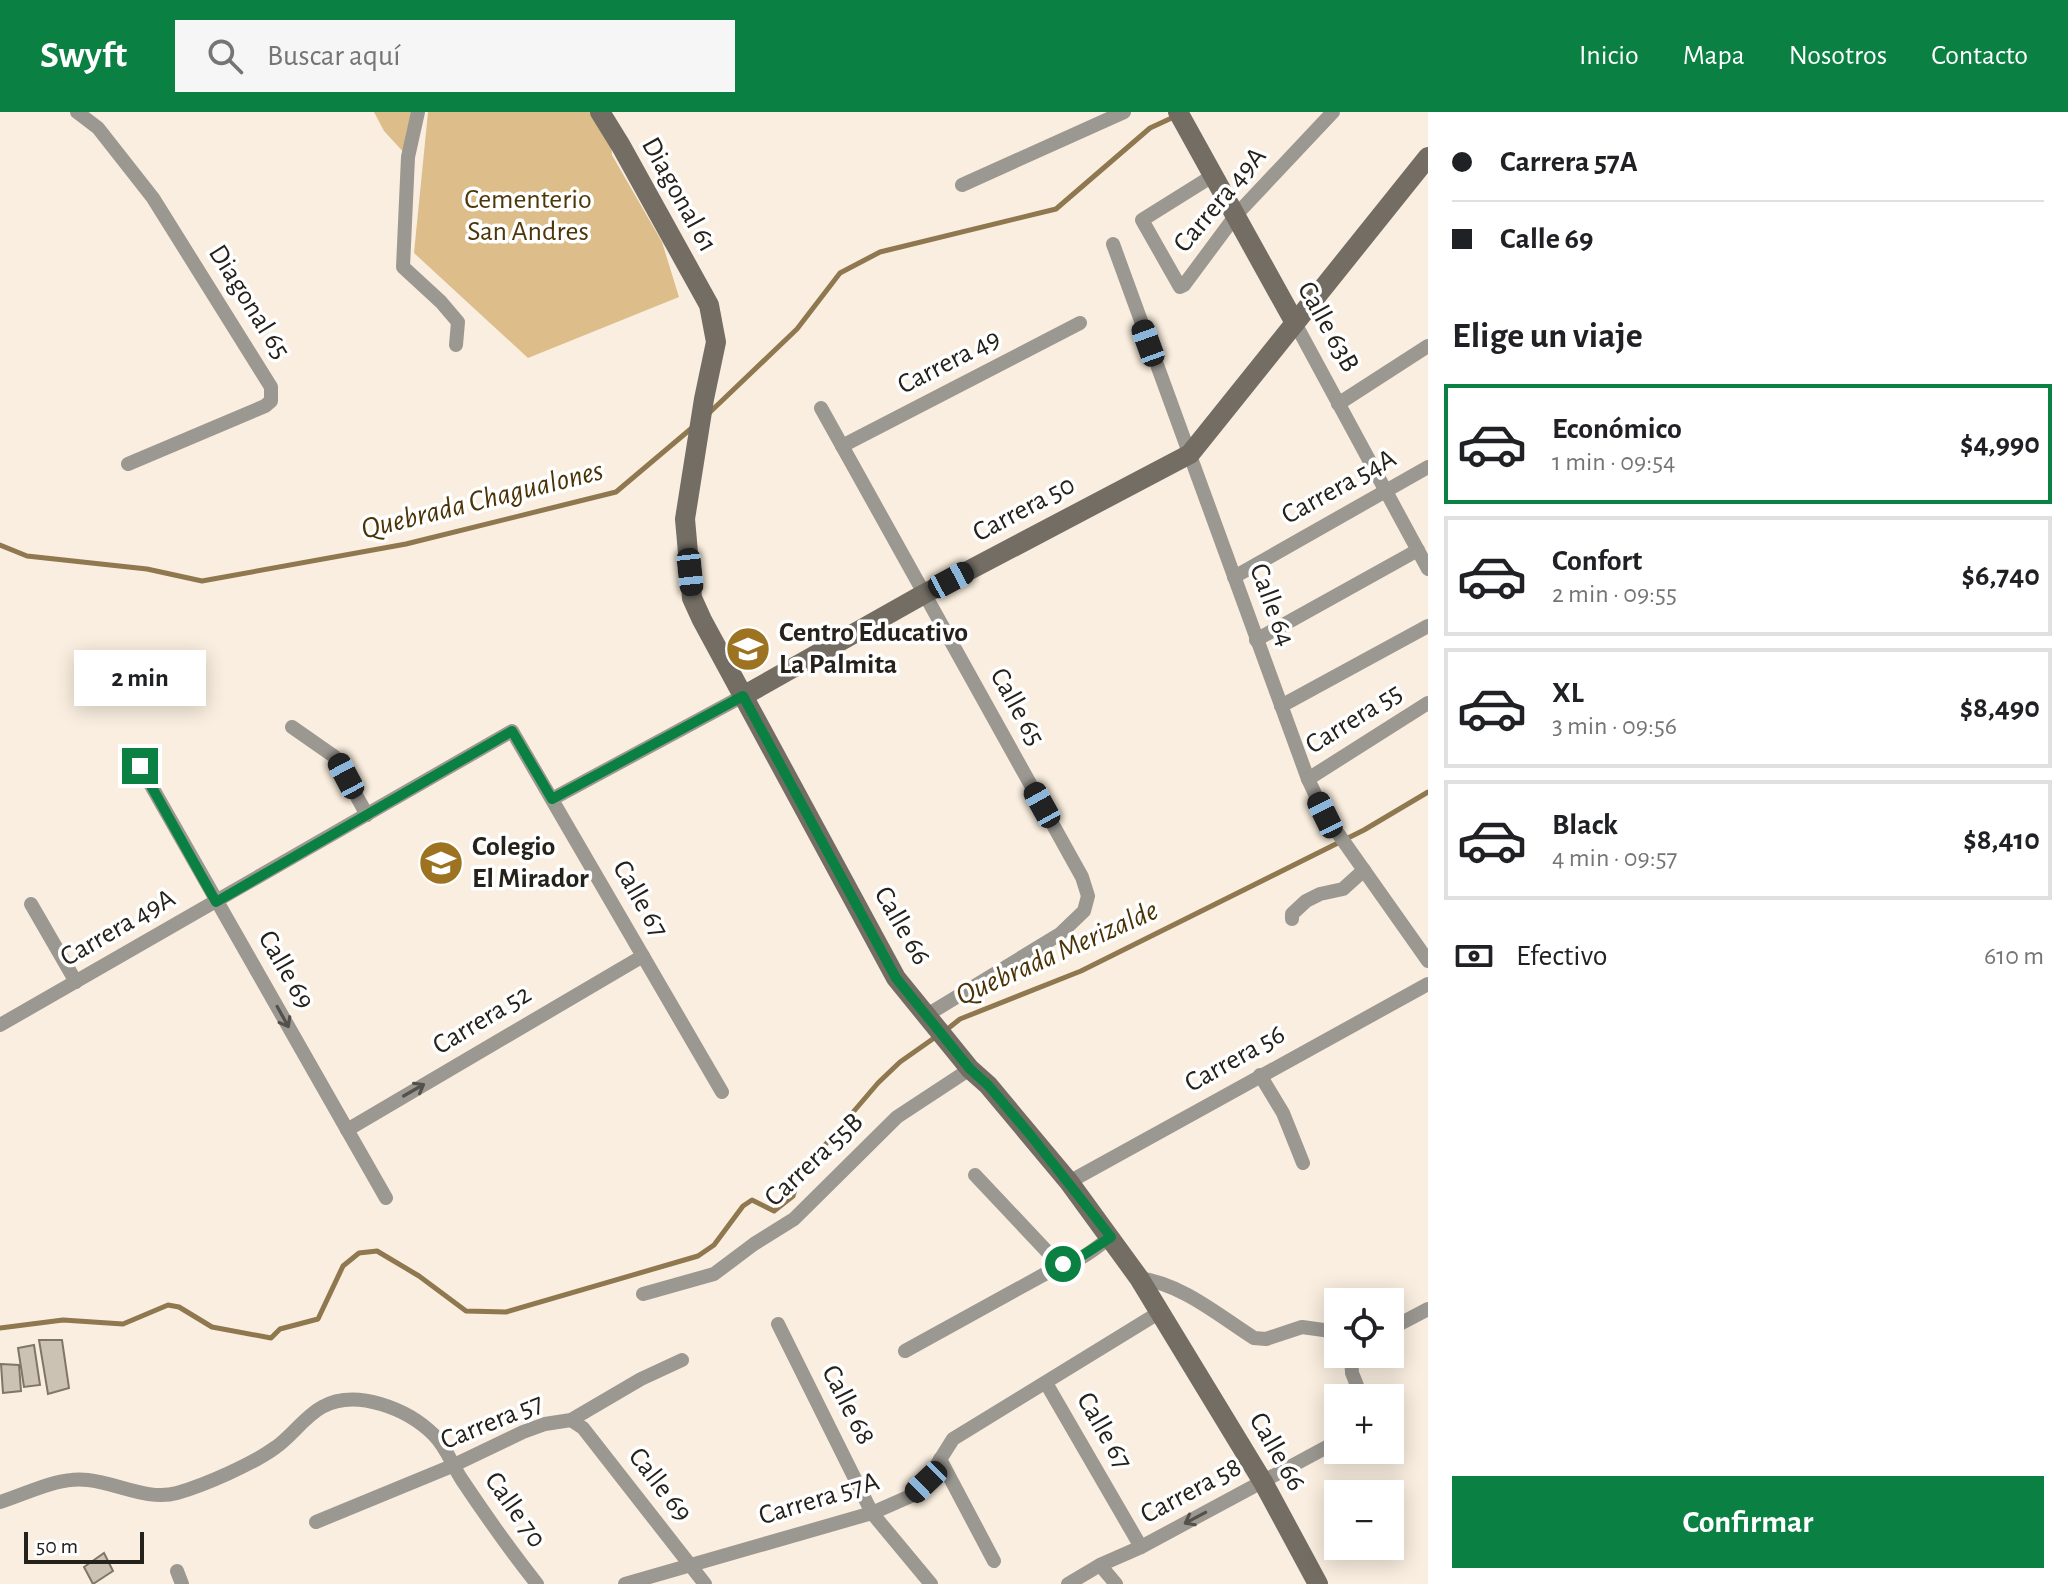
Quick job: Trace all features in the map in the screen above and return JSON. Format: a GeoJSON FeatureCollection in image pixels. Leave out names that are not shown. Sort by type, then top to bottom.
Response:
{"type":"FeatureCollection","features":[{"type":"Feature","properties":{"kind":"street","name":"Diagonal 65"},"geometry":{"type":"LineString","coordinates":[[77,112],[98,128],[153,198],[271,387],[271,401],[265,406],[128,464]]}},
{"type":"Feature","properties":{"kind":"street"},"geometry":{"type":"LineString","coordinates":[[418,112],[408,157],[403,267],[458,322],[456,345]]}},
{"type":"Feature","properties":{"kind":"street","name":"Diagonal 61"},"geometry":{"type":"LineString","coordinates":[[600,112],[709,305]]}},
{"type":"Feature","properties":{"kind":"street"},"geometry":{"type":"LineString","coordinates":[[962,185],[1124,112]]}},
{"type":"Feature","properties":{"kind":"street","name":"Carrera 49A"},"geometry":{"type":"LineString","coordinates":[[1214,175],[1142,220],[1180,287],[1236,215],[1333,112]]}},
{"type":"Feature","properties":{"kind":"street","name":"Calle 63B"},"geometry":{"type":"LineString","coordinates":[[1182,118],[1428,569]]}},
{"type":"Feature","properties":{"kind":"street","name":"Carrera 50"},"geometry":{"type":"LineString","coordinates":[[552,799],[924,594],[1190,454],[1428,157]]}},
{"type":"Feature","properties":{"kind":"street","name":"Calle 64"},"geometry":{"type":"LineString","coordinates":[[1113,244],[1308,779],[1325,815],[1428,961]]}},
{"type":"Feature","properties":{"kind":"street","name":"Calle 66"},"geometry":{"type":"LineString","coordinates":[[709,305],[716,342],[685,519],[692,598],[896,978],[970,1069],[988,1085],[1069,1182],[1111,1237],[1263,1482],[1318,1584]]}},
{"type":"Feature","properties":{"kind":"street","name":"Carrera 49"},"geometry":{"type":"LineString","coordinates":[[842,446],[1080,323]]}},
{"type":"Feature","properties":{"kind":"street"},"geometry":{"type":"LineString","coordinates":[[1338,404],[1428,346]]}},
{"type":"Feature","properties":{"kind":"street","name":"Calle 65"},"geometry":{"type":"LineString","coordinates":[[821,408],[1082,877],[1088,896],[1084,911],[1060,934],[928,1016]]}},
{"type":"Feature","properties":{"kind":"street","name":"Carrera 54A"},"geometry":{"type":"LineString","coordinates":[[1234,577],[1428,467]]}},
{"type":"Feature","properties":{"kind":"street"},"geometry":{"type":"LineString","coordinates":[[1256,640],[1418,550]]}},
{"type":"Feature","properties":{"kind":"street"},"geometry":{"type":"LineString","coordinates":[[1281,706],[1428,626]]}},
{"type":"Feature","properties":{"kind":"street","name":"Carrera 55"},"geometry":{"type":"LineString","coordinates":[[1308,779],[1428,703]]}},
{"type":"Feature","properties":{"kind":"street"},"geometry":{"type":"LineString","coordinates":[[292,727],[335,757],[367,815]]}},
{"type":"Feature","properties":{"kind":"street","name":"Carrera 49A"},"geometry":{"type":"LineString","coordinates":[[0,1025],[512,731]]}},
{"type":"Feature","properties":{"kind":"street","name":"Calle 67"},"geometry":{"type":"LineString","coordinates":[[512,731],[722,1092]]}},
{"type":"Feature","properties":{"kind":"street","name":"Calle 69"},"geometry":{"type":"LineString","coordinates":[[140,766],[386,1198]]}},
{"type":"Feature","properties":{"kind":"street"},"geometry":{"type":"LineString","coordinates":[[1292,919],[1292,914],[1306,901],[1343,889],[1364,870]]}},
{"type":"Feature","properties":{"kind":"street"},"geometry":{"type":"LineString","coordinates":[[31,904],[76,982]]}},
{"type":"Feature","properties":{"kind":"street","name":"Carrera 52"},"geometry":{"type":"LineString","coordinates":[[347,1130],[643,956]]}},
{"type":"Feature","properties":{"kind":"street","name":"Carrera 56"},"geometry":{"type":"LineString","coordinates":[[1069,1182],[1428,984]]}},
{"type":"Feature","properties":{"kind":"street","name":"Carrera 55B"},"geometry":{"type":"LineString","coordinates":[[643,1294],[714,1274],[794,1219],[897,1117],[970,1069]]}},
{"type":"Feature","properties":{"kind":"street"},"geometry":{"type":"LineString","coordinates":[[1260,1075],[1283,1113],[1303,1163]]}},
{"type":"Feature","properties":{"kind":"street"},"geometry":{"type":"LineString","coordinates":[[975,1175],[1056,1261],[1067,1264]]}},
{"type":"Feature","properties":{"kind":"street"},"geometry":{"type":"LineString","coordinates":[[905,1351],[1111,1237]]}},
{"type":"Feature","properties":{"kind":"street"},"geometry":{"type":"LineString","coordinates":[[1139,1278],[1159,1281],[1184,1292],[1254,1338],[1266,1339],[1302,1327],[1324,1330]]}},
{"type":"Feature","properties":{"kind":"street"},"geometry":{"type":"LineString","coordinates":[[1404,1322],[1428,1309]]}},
{"type":"Feature","properties":{"kind":"street","name":"Carrera 57A"},"geometry":{"type":"LineString","coordinates":[[625,1584],[872,1513],[913,1495],[926,1482],[953,1439],[1160,1312]]}},
{"type":"Feature","properties":{"kind":"street","name":"Calle 68"},"geometry":{"type":"LineString","coordinates":[[778,1324],[872,1513],[931,1584]]}},
{"type":"Feature","properties":{"kind":"street","name":"Carrera 57"},"geometry":{"type":"LineString","coordinates":[[316,1522],[452,1466],[534,1428],[571,1420],[641,1379],[682,1360]]}},
{"type":"Feature","properties":{"kind":"street","name":"Calle 67"},"geometry":{"type":"LineString","coordinates":[[1046,1383],[1141,1547]]}},
{"type":"Feature","properties":{"kind":"street","name":"Calle 70"},"geometry":{"type":"LineString","coordinates":[[0,1502],[34,1488],[83,1480],[157,1496],[172,1494],[196,1487],[268,1453],[320,1408],[352,1400],[385,1406],[431,1432],[450,1456],[452,1466],[500,1538],[537,1584]]}},
{"type":"Feature","properties":{"kind":"street","name":"Calle 69"},"geometry":{"type":"LineString","coordinates":[[571,1420],[583,1428],[705,1584]]}},
{"type":"Feature","properties":{"kind":"street","name":"Carrera 58"},"geometry":{"type":"LineString","coordinates":[[1068,1584],[1324,1449]]}},
{"type":"Feature","properties":{"kind":"street"},"geometry":{"type":"LineString","coordinates":[[940,1459],[994,1561]]}},
{"type":"Feature","properties":{"kind":"street"},"geometry":{"type":"LineString","coordinates":[[1100,1565],[1116,1584]]}},
{"type":"Feature","properties":{"kind":"green space"},"geometry":{"type":"Polygon","coordinates":[[[374,112],[418,112],[408,157],[384,131],[374,112]]]}},
{"type":"Feature","properties":{"kind":"green space","name":"Cementerio San Andres"},"geometry":{"type":"Polygon","coordinates":[[[428,112],[598,112],[611,132],[612,155],[662,242],[679,297],[528,358],[414,253],[428,112]]]}},
{"type":"Feature","properties":{"kind":"building"},"geometry":{"type":"Polygon","coordinates":[[[39,1340],[62,1340],[69,1388],[48,1394],[39,1340]]]}},
{"type":"Feature","properties":{"kind":"building"},"geometry":{"type":"Polygon","coordinates":[[[34,1345],[40,1385],[24,1387],[18,1348],[34,1345]]]}},
{"type":"Feature","properties":{"kind":"building"},"geometry":{"type":"Polygon","coordinates":[[[1,1364],[19,1365],[21,1391],[3,1393],[1,1364]]]}},
{"type":"Feature","properties":{"kind":"building"},"geometry":{"type":"Polygon","coordinates":[[[104,1553],[113,1571],[93,1584],[84,1567],[104,1553]]]}},
{"type":"Feature","properties":{"kind":"waterway","name":"Quebrada Chagualones"},"geometry":{"type":"LineString","coordinates":[[707,415],[797,329],[840,273],[880,252],[1056,209],[1150,128],[1176,116]]}},
{"type":"Feature","properties":{"kind":"waterway","name":"Quebrada Chagualones"},"geometry":{"type":"LineString","coordinates":[[0,545],[27,556],[147,569],[202,581],[406,544],[616,492],[693,427]]}},
{"type":"Feature","properties":{"kind":"waterway","name":"Quebrada Merizalde"},"geometry":{"type":"LineString","coordinates":[[945,1031],[960,1019],[1081,971],[1364,830],[1428,792]]}},
{"type":"Feature","properties":{"kind":"waterway","name":"Quebrada Merizalde"},"geometry":{"type":"LineString","coordinates":[[0,1328],[63,1320],[123,1324],[168,1305],[179,1307],[212,1327],[271,1338],[280,1329],[318,1319],[343,1266],[359,1253],[377,1251],[419,1276],[466,1311],[506,1312],[698,1256],[714,1245],[743,1206],[752,1200],[774,1211],[793,1196],[802,1166],[813,1159],[878,1083],[900,1062],[937,1036]]}},
{"type":"Feature","properties":{"kind":"place","name":"Centro Educativo La Palmita"},"geometry":{"type":"Point","coordinates":[748,649]}},
{"type":"Feature","properties":{"kind":"place","name":"Colegio El Mirador"},"geometry":{"type":"Point","coordinates":[441,863]}},
{"type":"Feature","properties":{"kind":"route"},"geometry":{"type":"LineString","coordinates":[[140,766],[216,902],[512,731],[552,799],[743,696],[896,978],[970,1069],[988,1085],[1032,1137],[1111,1237],[1071,1263],[1063,1264]]}}]}
